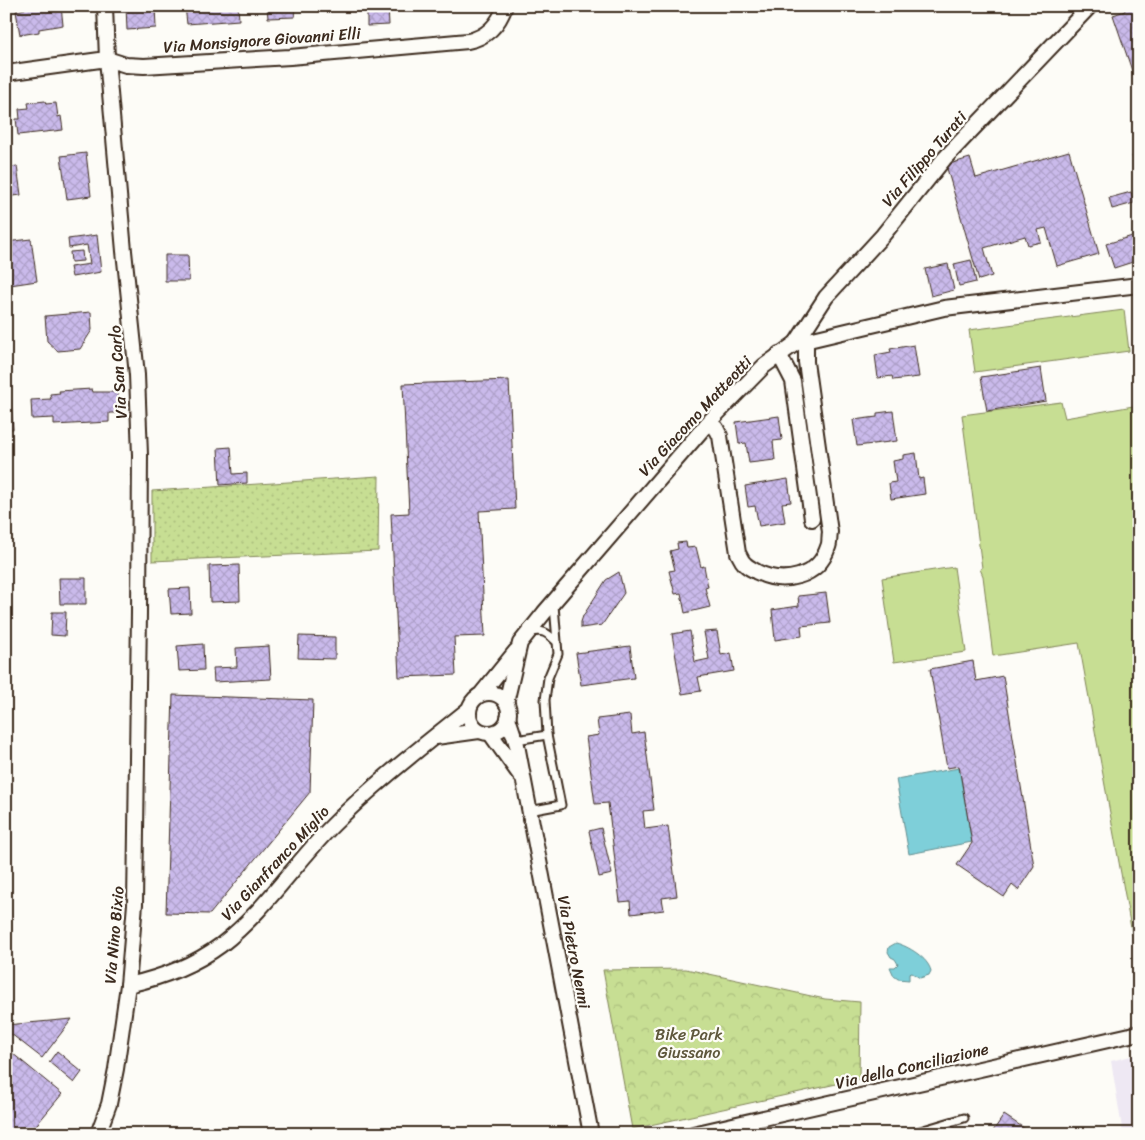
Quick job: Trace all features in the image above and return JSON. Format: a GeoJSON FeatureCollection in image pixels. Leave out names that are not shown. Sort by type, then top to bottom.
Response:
{"type":"FeatureCollection","features":[{"type":"Feature","properties":{"kind":"street","name":"Via San Carlo"},"geometry":{"type":"LineString","coordinates":[[105,6],[107,59],[139,407],[138,736]]}},
{"type":"Feature","properties":{"kind":"street","name":"Via Monsignore Giovanni Elli"},"geometry":{"type":"LineString","coordinates":[[6,73],[107,59],[126,65],[144,66],[290,57],[468,41],[480,37],[492,29],[500,19],[505,6]]}},
{"type":"Feature","properties":{"kind":"street","name":"Via Filippo Turati"},"geometry":{"type":"LineString","coordinates":[[801,342],[826,297],[883,235],[944,159],[1090,6]]}},
{"type":"Feature","properties":{"kind":"street","name":"Via Giacomo Matteotti"},"geometry":{"type":"LineString","coordinates":[[482,694],[519,648],[526,634],[554,600],[707,424],[764,366],[779,354],[801,342],[944,308],[1139,285]]}},
{"type":"Feature","properties":{"kind":"street"},"geometry":{"type":"LineString","coordinates":[[707,424],[716,428],[720,436],[738,553],[743,562],[747,567],[763,575],[780,580],[795,578],[817,566],[829,547],[830,532],[806,362],[801,342]]}},
{"type":"Feature","properties":{"kind":"street"},"geometry":{"type":"LineString","coordinates":[[779,354],[792,381],[812,519]]}},
{"type":"Feature","properties":{"kind":"street","name":"Via Giacomo Matteotti"},"geometry":{"type":"LineString","coordinates":[[506,703],[519,648]]}},
{"type":"Feature","properties":{"kind":"street"},"geometry":{"type":"LineString","coordinates":[[433,738],[484,732],[501,728],[509,713],[506,703],[496,694],[482,694],[476,697],[469,709],[470,721],[484,732]]}},
{"type":"Feature","properties":{"kind":"street","name":"Via Gianfranco Miglio"},"geometry":{"type":"LineString","coordinates":[[128,986],[169,973],[208,954],[226,941],[261,906],[333,825],[469,709]]}},
{"type":"Feature","properties":{"kind":"street","name":"Via Pietro Nenni"},"geometry":{"type":"LineString","coordinates":[[508,718],[516,740],[591,1134]]}},
{"type":"Feature","properties":{"kind":"street","name":"Via Pietro Nenni"},"geometry":{"type":"LineString","coordinates":[[484,732],[522,778]]}},
{"type":"Feature","properties":{"kind":"street","name":"Via Nino Bixio"},"geometry":{"type":"LineString","coordinates":[[98,1134],[112,1090],[128,986],[136,881],[138,736]]}},
{"type":"Feature","properties":{"kind":"street","name":"Via della Conciliazione"},"geometry":{"type":"LineString","coordinates":[[693,1134],[1139,1033]]}},
{"type":"Feature","properties":{"kind":"lane"},"geometry":{"type":"LineString","coordinates":[[529,811],[561,805],[547,735],[545,700],[548,678],[558,654],[554,600]]}},
{"type":"Feature","properties":{"kind":"lane"},"geometry":{"type":"LineString","coordinates":[[526,634],[536,631],[545,632],[556,641]]}},
{"type":"Feature","properties":{"kind":"lane"},"geometry":{"type":"LineString","coordinates":[[516,740],[547,735]]}},
{"type":"Feature","properties":{"kind":"lane"},"geometry":{"type":"LineString","coordinates":[[910,1134],[964,1118]]}},
{"type":"Feature","properties":{"kind":"shaded area"},"geometry":{"type":"Polygon","coordinates":[[[1139,1054],[1139,1134],[1123,1134],[1111,1061],[1139,1054]]]}},
{"type":"Feature","properties":{"kind":"green space"},"geometry":{"type":"Polygon","coordinates":[[[1124,310],[1129,351],[975,372],[969,330],[1124,310]]]}},
{"type":"Feature","properties":{"kind":"green space"},"geometry":{"type":"Polygon","coordinates":[[[1061,402],[1065,418],[1139,405],[1139,972],[1079,643],[993,656],[983,576],[980,569],[982,568],[962,415],[1061,402]]]}},
{"type":"Feature","properties":{"kind":"green space"},"geometry":{"type":"Polygon","coordinates":[[[379,476],[378,551],[152,561],[152,491],[379,476]]]}},
{"type":"Feature","properties":{"kind":"green space"},"geometry":{"type":"Polygon","coordinates":[[[954,567],[966,652],[894,662],[882,578],[954,567]]]}},
{"type":"Feature","properties":{"kind":"green space","name":"Bike Park Giussano"},"geometry":{"type":"Polygon","coordinates":[[[686,969],[825,999],[860,1002],[859,1079],[632,1129],[603,970],[686,969]]]}},
{"type":"Feature","properties":{"kind":"water"},"geometry":{"type":"Polygon","coordinates":[[[959,768],[972,842],[909,854],[896,779],[959,768]]]}},
{"type":"Feature","properties":{"kind":"water"},"geometry":{"type":"Polygon","coordinates":[[[896,943],[922,957],[931,971],[929,975],[920,978],[912,973],[909,974],[909,980],[898,979],[894,976],[890,967],[895,967],[898,964],[888,952],[889,947],[896,943]]]}},
{"type":"Feature","properties":{"kind":"building"},"geometry":{"type":"Polygon","coordinates":[[[27,6],[61,6],[63,25],[39,29],[39,32],[20,35],[16,11],[25,9],[27,6]]]}},
{"type":"Feature","properties":{"kind":"building"},"geometry":{"type":"Polygon","coordinates":[[[126,6],[155,6],[156,28],[127,30],[126,6]]]}},
{"type":"Feature","properties":{"kind":"building"},"geometry":{"type":"Polygon","coordinates":[[[185,6],[238,6],[239,20],[187,24],[185,6]]]}},
{"type":"Feature","properties":{"kind":"building"},"geometry":{"type":"Polygon","coordinates":[[[267,6],[294,6],[295,17],[268,18],[267,6]]]}},
{"type":"Feature","properties":{"kind":"building"},"geometry":{"type":"Polygon","coordinates":[[[314,6],[347,6],[347,9],[314,11],[314,6]]]}},
{"type":"Feature","properties":{"kind":"building"},"geometry":{"type":"Polygon","coordinates":[[[367,6],[388,6],[389,25],[367,26],[367,6]]]}},
{"type":"Feature","properties":{"kind":"building"},"geometry":{"type":"Polygon","coordinates":[[[1124,6],[1139,6],[1139,91],[1113,15],[1125,11],[1124,6]]]}},
{"type":"Feature","properties":{"kind":"building"},"geometry":{"type":"Polygon","coordinates":[[[45,101],[46,104],[56,103],[58,117],[61,116],[63,130],[18,135],[16,119],[20,119],[19,109],[29,108],[28,103],[45,101]]]}},
{"type":"Feature","properties":{"kind":"building"},"geometry":{"type":"Polygon","coordinates":[[[1069,151],[1099,254],[1057,266],[1046,228],[1038,230],[1041,242],[1028,245],[1025,236],[984,248],[992,276],[979,280],[946,165],[970,158],[976,178],[1069,151]]]}},
{"type":"Feature","properties":{"kind":"building"},"geometry":{"type":"Polygon","coordinates":[[[86,153],[91,196],[67,199],[61,156],[86,153]]]}},
{"type":"Feature","properties":{"kind":"building"},"geometry":{"type":"Polygon","coordinates":[[[1139,154],[1139,175],[1132,156],[1139,154]]]}},
{"type":"Feature","properties":{"kind":"building"},"geometry":{"type":"Polygon","coordinates":[[[17,166],[21,195],[6,197],[6,168],[17,166]]]}},
{"type":"Feature","properties":{"kind":"building"},"geometry":{"type":"Polygon","coordinates":[[[1131,192],[1134,203],[1112,209],[1109,198],[1131,192]]]}},
{"type":"Feature","properties":{"kind":"building"},"geometry":{"type":"Polygon","coordinates":[[[1139,234],[1139,260],[1114,268],[1106,244],[1139,234]]]}},
{"type":"Feature","properties":{"kind":"building"},"geometry":{"type":"Polygon","coordinates":[[[97,235],[101,272],[72,277],[70,267],[90,264],[87,245],[69,248],[68,239],[97,235]]]}},
{"type":"Feature","properties":{"kind":"building"},"geometry":{"type":"Polygon","coordinates":[[[31,239],[37,281],[10,285],[6,260],[6,242],[31,239]]]}},
{"type":"Feature","properties":{"kind":"building"},"geometry":{"type":"Polygon","coordinates":[[[82,251],[83,261],[71,262],[70,252],[82,251]]]}},
{"type":"Feature","properties":{"kind":"building"},"geometry":{"type":"Polygon","coordinates":[[[165,255],[188,255],[189,281],[165,281],[165,255]]]}},
{"type":"Feature","properties":{"kind":"building"},"geometry":{"type":"Polygon","coordinates":[[[971,260],[976,282],[959,286],[954,264],[971,260]]]}},
{"type":"Feature","properties":{"kind":"building"},"geometry":{"type":"Polygon","coordinates":[[[948,264],[954,290],[931,296],[925,269],[948,264]]]}},
{"type":"Feature","properties":{"kind":"building"},"geometry":{"type":"Polygon","coordinates":[[[91,312],[92,330],[80,349],[58,351],[47,341],[45,316],[91,312]]]}},
{"type":"Feature","properties":{"kind":"building"},"geometry":{"type":"Polygon","coordinates":[[[914,345],[919,377],[893,380],[892,376],[878,378],[875,355],[891,352],[890,349],[914,345]]]}},
{"type":"Feature","properties":{"kind":"building"},"geometry":{"type":"Polygon","coordinates":[[[1041,368],[1046,401],[987,411],[981,377],[1041,368]]]}},
{"type":"Feature","properties":{"kind":"building"},"geometry":{"type":"Polygon","coordinates":[[[509,380],[515,509],[479,511],[485,636],[454,637],[456,675],[399,677],[391,514],[409,513],[403,384],[509,380]]]}},
{"type":"Feature","properties":{"kind":"building"},"geometry":{"type":"Polygon","coordinates":[[[92,389],[93,392],[118,392],[119,413],[109,413],[109,422],[54,425],[54,418],[32,419],[31,400],[51,399],[50,394],[60,393],[59,391],[92,389]]]}},
{"type":"Feature","properties":{"kind":"building"},"geometry":{"type":"Polygon","coordinates":[[[6,400],[11,400],[13,429],[6,429],[6,400]]]}},
{"type":"Feature","properties":{"kind":"building"},"geometry":{"type":"Polygon","coordinates":[[[893,411],[897,441],[857,446],[853,420],[877,417],[877,413],[893,411]]]}},
{"type":"Feature","properties":{"kind":"building"},"geometry":{"type":"Polygon","coordinates":[[[779,416],[782,440],[773,441],[775,460],[749,463],[746,443],[739,444],[736,422],[779,416]]]}},
{"type":"Feature","properties":{"kind":"building"},"geometry":{"type":"Polygon","coordinates":[[[231,447],[233,474],[247,473],[247,483],[220,485],[218,448],[231,447]]]}},
{"type":"Feature","properties":{"kind":"building"},"geometry":{"type":"Polygon","coordinates":[[[916,453],[919,479],[923,478],[925,494],[891,499],[889,483],[896,482],[893,461],[903,459],[903,455],[916,453]]]}},
{"type":"Feature","properties":{"kind":"building"},"geometry":{"type":"Polygon","coordinates":[[[788,479],[791,502],[782,503],[785,522],[759,526],[755,506],[748,507],[745,486],[788,479]]]}},
{"type":"Feature","properties":{"kind":"building"},"geometry":{"type":"Polygon","coordinates":[[[686,542],[687,548],[696,547],[701,567],[704,566],[708,587],[705,588],[710,607],[685,613],[681,593],[675,594],[669,571],[675,570],[670,551],[678,549],[677,543],[686,542]]]}},
{"type":"Feature","properties":{"kind":"building"},"geometry":{"type":"Polygon","coordinates":[[[239,565],[240,601],[210,602],[209,566],[239,565]]]}},
{"type":"Feature","properties":{"kind":"building"},"geometry":{"type":"Polygon","coordinates":[[[619,572],[624,593],[602,625],[581,628],[583,616],[606,580],[619,572]]]}},
{"type":"Feature","properties":{"kind":"building"},"geometry":{"type":"Polygon","coordinates":[[[59,578],[86,578],[86,604],[60,604],[59,578]]]}},
{"type":"Feature","properties":{"kind":"building"},"geometry":{"type":"Polygon","coordinates":[[[190,588],[191,613],[171,614],[169,589],[190,588]]]}},
{"type":"Feature","properties":{"kind":"building"},"geometry":{"type":"Polygon","coordinates":[[[826,593],[830,623],[801,626],[802,636],[775,640],[772,610],[799,606],[798,596],[826,593]]]}},
{"type":"Feature","properties":{"kind":"building"},"geometry":{"type":"Polygon","coordinates":[[[52,612],[66,612],[65,636],[51,635],[52,612]]]}},
{"type":"Feature","properties":{"kind":"building"},"geometry":{"type":"Polygon","coordinates":[[[690,631],[695,662],[709,659],[704,632],[717,631],[721,655],[731,653],[734,671],[698,677],[701,691],[682,694],[672,634],[690,631]]]}},
{"type":"Feature","properties":{"kind":"building"},"geometry":{"type":"Polygon","coordinates":[[[299,636],[335,637],[335,659],[298,658],[299,636]]]}},
{"type":"Feature","properties":{"kind":"building"},"geometry":{"type":"Polygon","coordinates":[[[203,644],[204,670],[179,671],[177,646],[203,644]]]}},
{"type":"Feature","properties":{"kind":"building"},"geometry":{"type":"Polygon","coordinates":[[[269,646],[271,679],[214,682],[213,668],[237,667],[236,648],[269,646]]]}},
{"type":"Feature","properties":{"kind":"building"},"geometry":{"type":"Polygon","coordinates":[[[630,646],[634,678],[581,685],[576,653],[630,646]]]}},
{"type":"Feature","properties":{"kind":"building"},"geometry":{"type":"Polygon","coordinates":[[[973,661],[976,681],[1003,676],[1034,866],[1018,890],[1012,885],[1004,897],[957,865],[972,843],[959,766],[947,768],[930,669],[973,661]]]}},
{"type":"Feature","properties":{"kind":"building"},"geometry":{"type":"Polygon","coordinates":[[[173,695],[313,700],[310,792],[210,914],[166,913],[173,695]]]}},
{"type":"Feature","properties":{"kind":"building"},"geometry":{"type":"Polygon","coordinates":[[[630,715],[632,734],[644,732],[654,810],[643,811],[645,829],[668,826],[677,896],[662,898],[664,910],[631,914],[630,901],[620,902],[608,803],[595,804],[586,737],[599,735],[597,719],[630,715]]]}},
{"type":"Feature","properties":{"kind":"building"},"geometry":{"type":"Polygon","coordinates":[[[601,828],[612,874],[599,877],[589,831],[601,828]]]}},
{"type":"Feature","properties":{"kind":"building"},"geometry":{"type":"Polygon","coordinates":[[[72,1019],[42,1058],[6,1030],[6,1025],[72,1019]]]}},
{"type":"Feature","properties":{"kind":"building"},"geometry":{"type":"Polygon","coordinates":[[[6,1048],[62,1094],[29,1134],[6,1134],[6,1048]]]}},
{"type":"Feature","properties":{"kind":"building"},"geometry":{"type":"Polygon","coordinates":[[[57,1051],[82,1072],[74,1083],[49,1062],[57,1051]]]}},
{"type":"Feature","properties":{"kind":"building"},"geometry":{"type":"Polygon","coordinates":[[[1004,1115],[1033,1134],[991,1134],[1004,1115]]]}},
{"type":"Feature","properties":{"kind":"building"},"geometry":{"type":"Polygon","coordinates":[[[951,1125],[966,1134],[945,1134],[951,1125]]]}}]}
